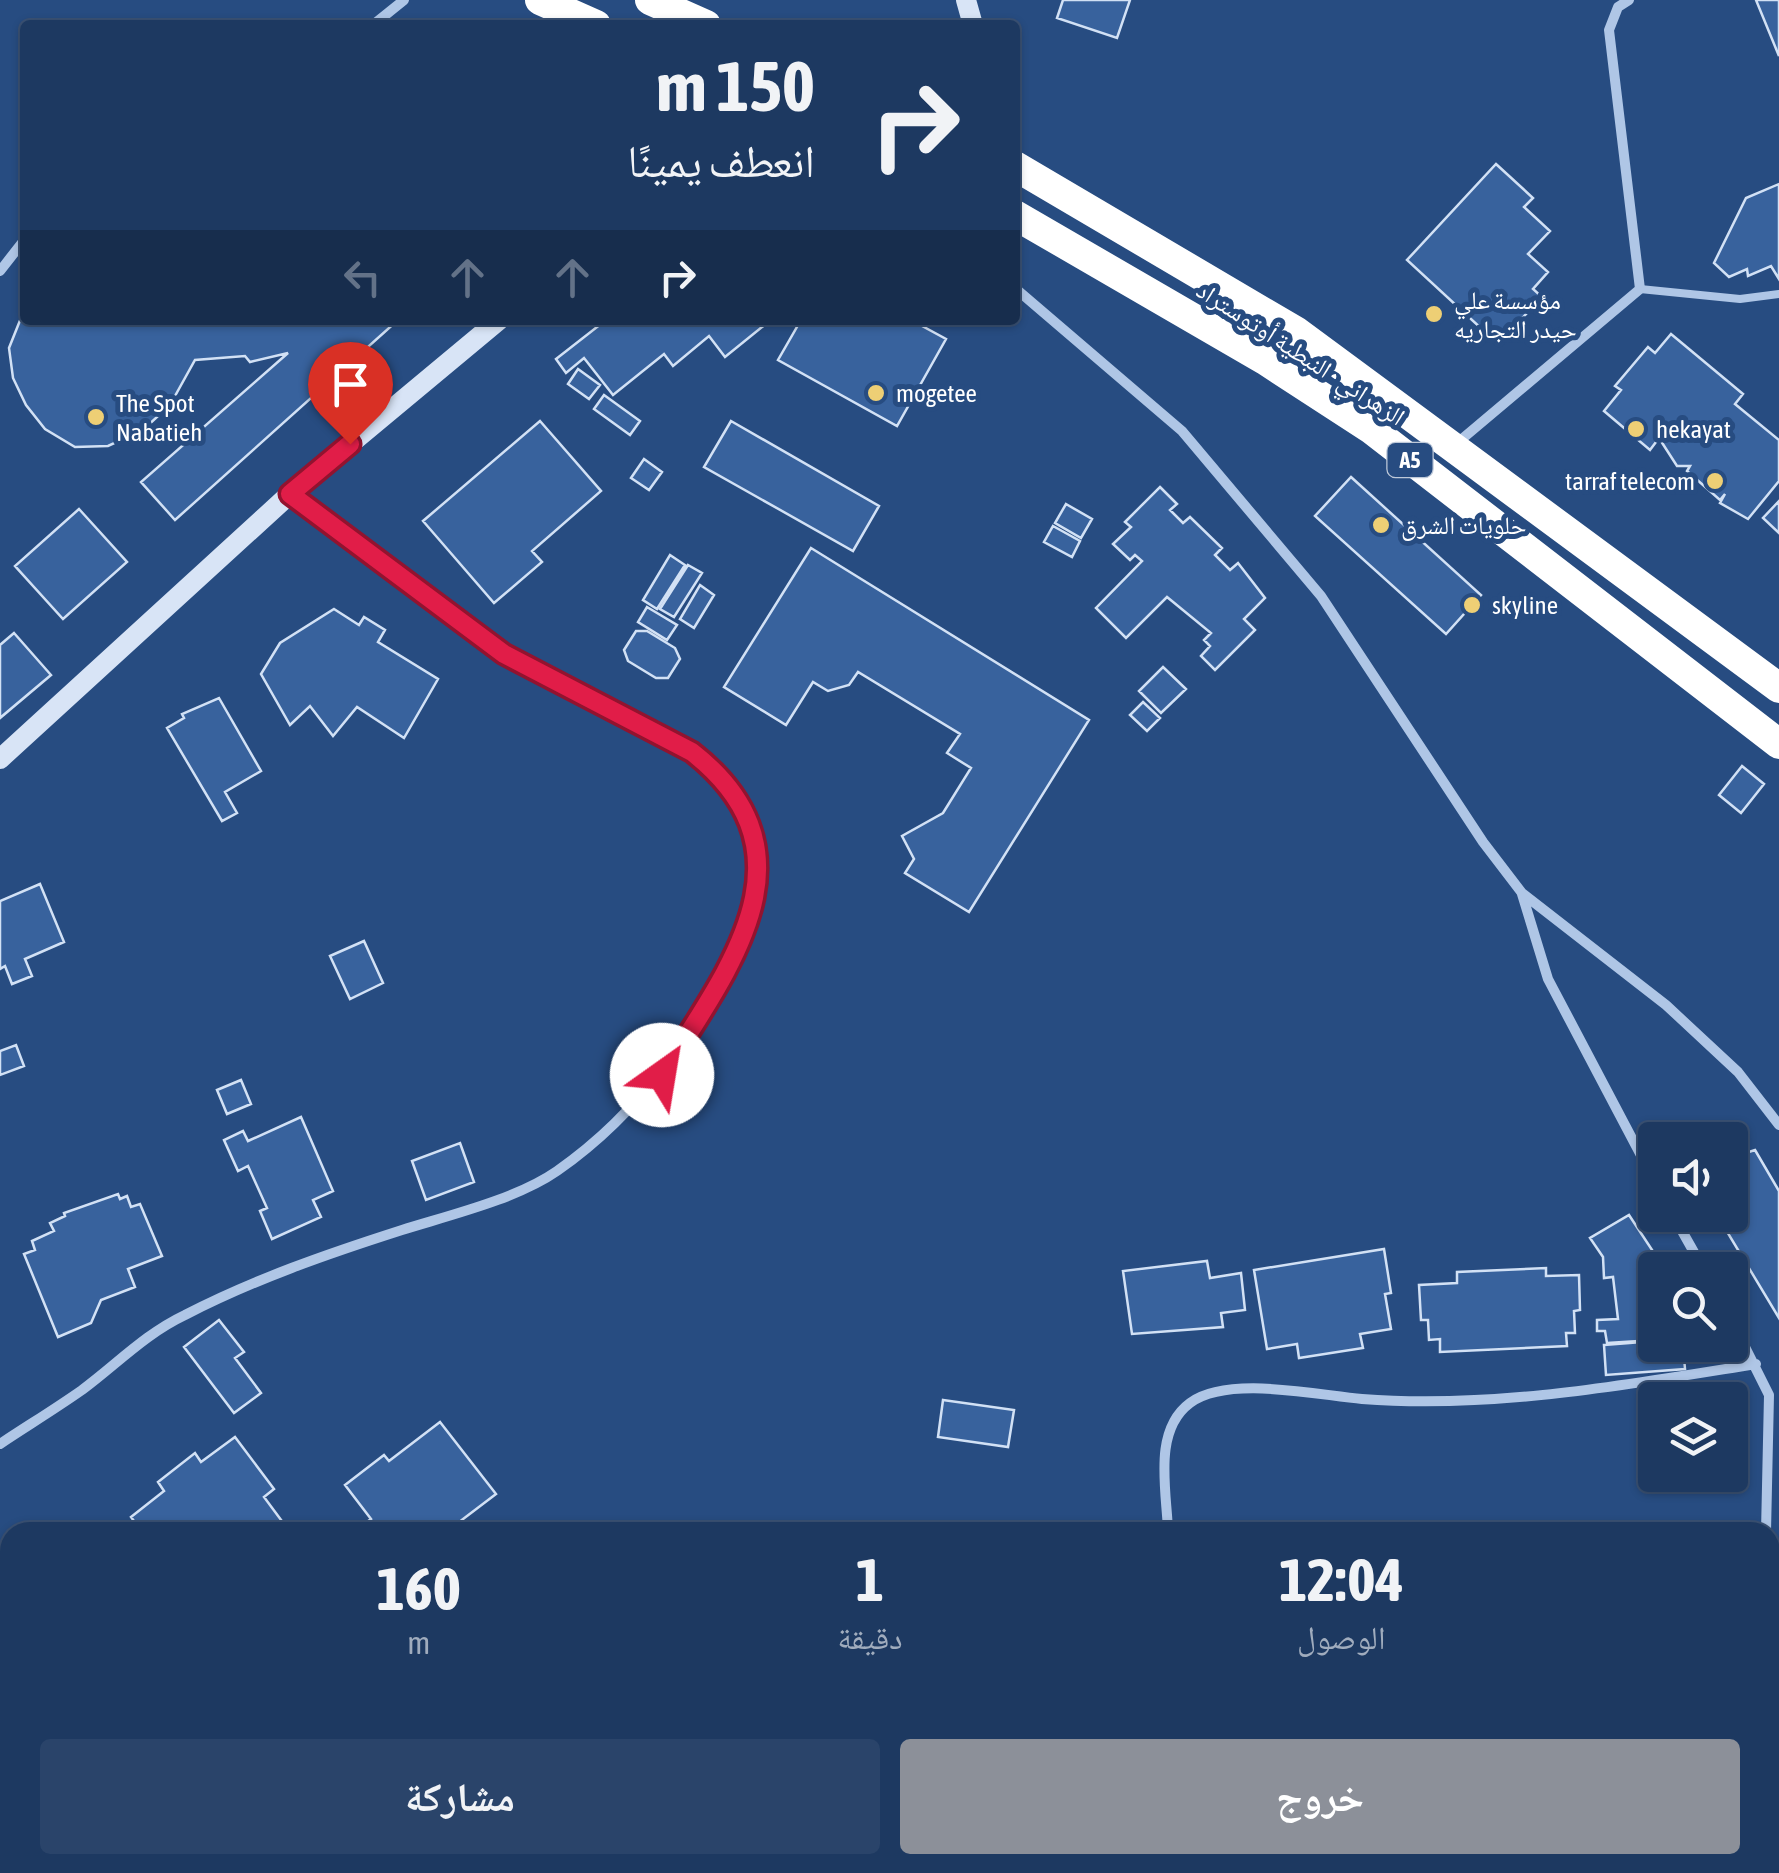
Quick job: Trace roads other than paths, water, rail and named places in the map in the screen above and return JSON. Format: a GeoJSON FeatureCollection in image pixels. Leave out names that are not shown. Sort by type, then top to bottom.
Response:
{"type":"FeatureCollection","features":[{"type":"Feature","properties":{"kind":"highway"},"geometry":{"type":"LineString","coordinates":[[540,0],[585,20]]}},
{"type":"Feature","properties":{"kind":"highway"},"geometry":{"type":"LineString","coordinates":[[650,0],[699,15]]}},
{"type":"Feature","properties":{"kind":"highway","name":"الزهراني - النبطية أوتوستراد"},"geometry":{"type":"LineString","coordinates":[[1020,169],[1297,332],[1450,449],[1779,688]]}},
{"type":"Feature","properties":{"kind":"highway","name":"الزهراني - النبطية أوتوستراد"},"geometry":{"type":"LineString","coordinates":[[1020,218],[1265,360],[1370,429],[1779,744]]}},
{"type":"Feature","properties":{"kind":"street"},"geometry":{"type":"LineString","coordinates":[[379,20],[404,0]]}},
{"type":"Feature","properties":{"kind":"street"},"geometry":{"type":"LineString","coordinates":[[1450,449],[1640,289],[1609,30],[1618,8],[1628,0]]}},
{"type":"Feature","properties":{"kind":"street"},"geometry":{"type":"LineString","coordinates":[[0,271],[20,245]]}},
{"type":"Feature","properties":{"kind":"street"},"geometry":{"type":"LineString","coordinates":[[1020,292],[1182,431],[1321,596],[1482,842],[1522,893],[1666,1005],[1738,1072],[1779,1125]]}},
{"type":"Feature","properties":{"kind":"street"},"geometry":{"type":"LineString","coordinates":[[0,759],[290,494],[492,325]]}},
{"type":"Feature","properties":{"kind":"street"},"geometry":{"type":"LineString","coordinates":[[0,1444],[84,1388],[152,1331],[240,1287],[478,1206],[554,1173],[662,1075],[714,993],[752,907],[760,870],[752,820],[718,771],[692,752],[504,654],[290,494]]}},
{"type":"Feature","properties":{"kind":"street"},"geometry":{"type":"LineString","coordinates":[[1522,893],[1548,980],[1638,1150]]}},
{"type":"Feature","properties":{"kind":"street"},"geometry":{"type":"LineString","coordinates":[[1748,1350],[1769,1395],[1766,1522]]}},
{"type":"Feature","properties":{"kind":"street"},"geometry":{"type":"LineString","coordinates":[[1168,1522],[1168,1430],[1190,1403],[1207,1395],[1264,1390],[1402,1402],[1544,1398],[1756,1364]]}},
{"type":"Feature","properties":{"kind":"lane"},"geometry":{"type":"LineString","coordinates":[[1640,289],[1740,299],[1779,294]]}},
{"type":"Feature","properties":{"kind":"place","name":"مؤسسة علي حيدر التجاريه"},"geometry":{"type":"Point","coordinates":[1434,314]}},
{"type":"Feature","properties":{"kind":"place","name":"mogetee"},"geometry":{"type":"Point","coordinates":[876,393]}},
{"type":"Feature","properties":{"kind":"place","name":"The Spot Nabatieh"},"geometry":{"type":"Point","coordinates":[96,417]}},
{"type":"Feature","properties":{"kind":"place","name":"hekayat"},"geometry":{"type":"Point","coordinates":[1636,429]}},
{"type":"Feature","properties":{"kind":"place","name":"tarraf telecom"},"geometry":{"type":"Point","coordinates":[1715,481]}},
{"type":"Feature","properties":{"kind":"place","name":"حلويات الشرق"},"geometry":{"type":"Point","coordinates":[1381,525]}},
{"type":"Feature","properties":{"kind":"place","name":"skyline"},"geometry":{"type":"Point","coordinates":[1472,605]}}]}
